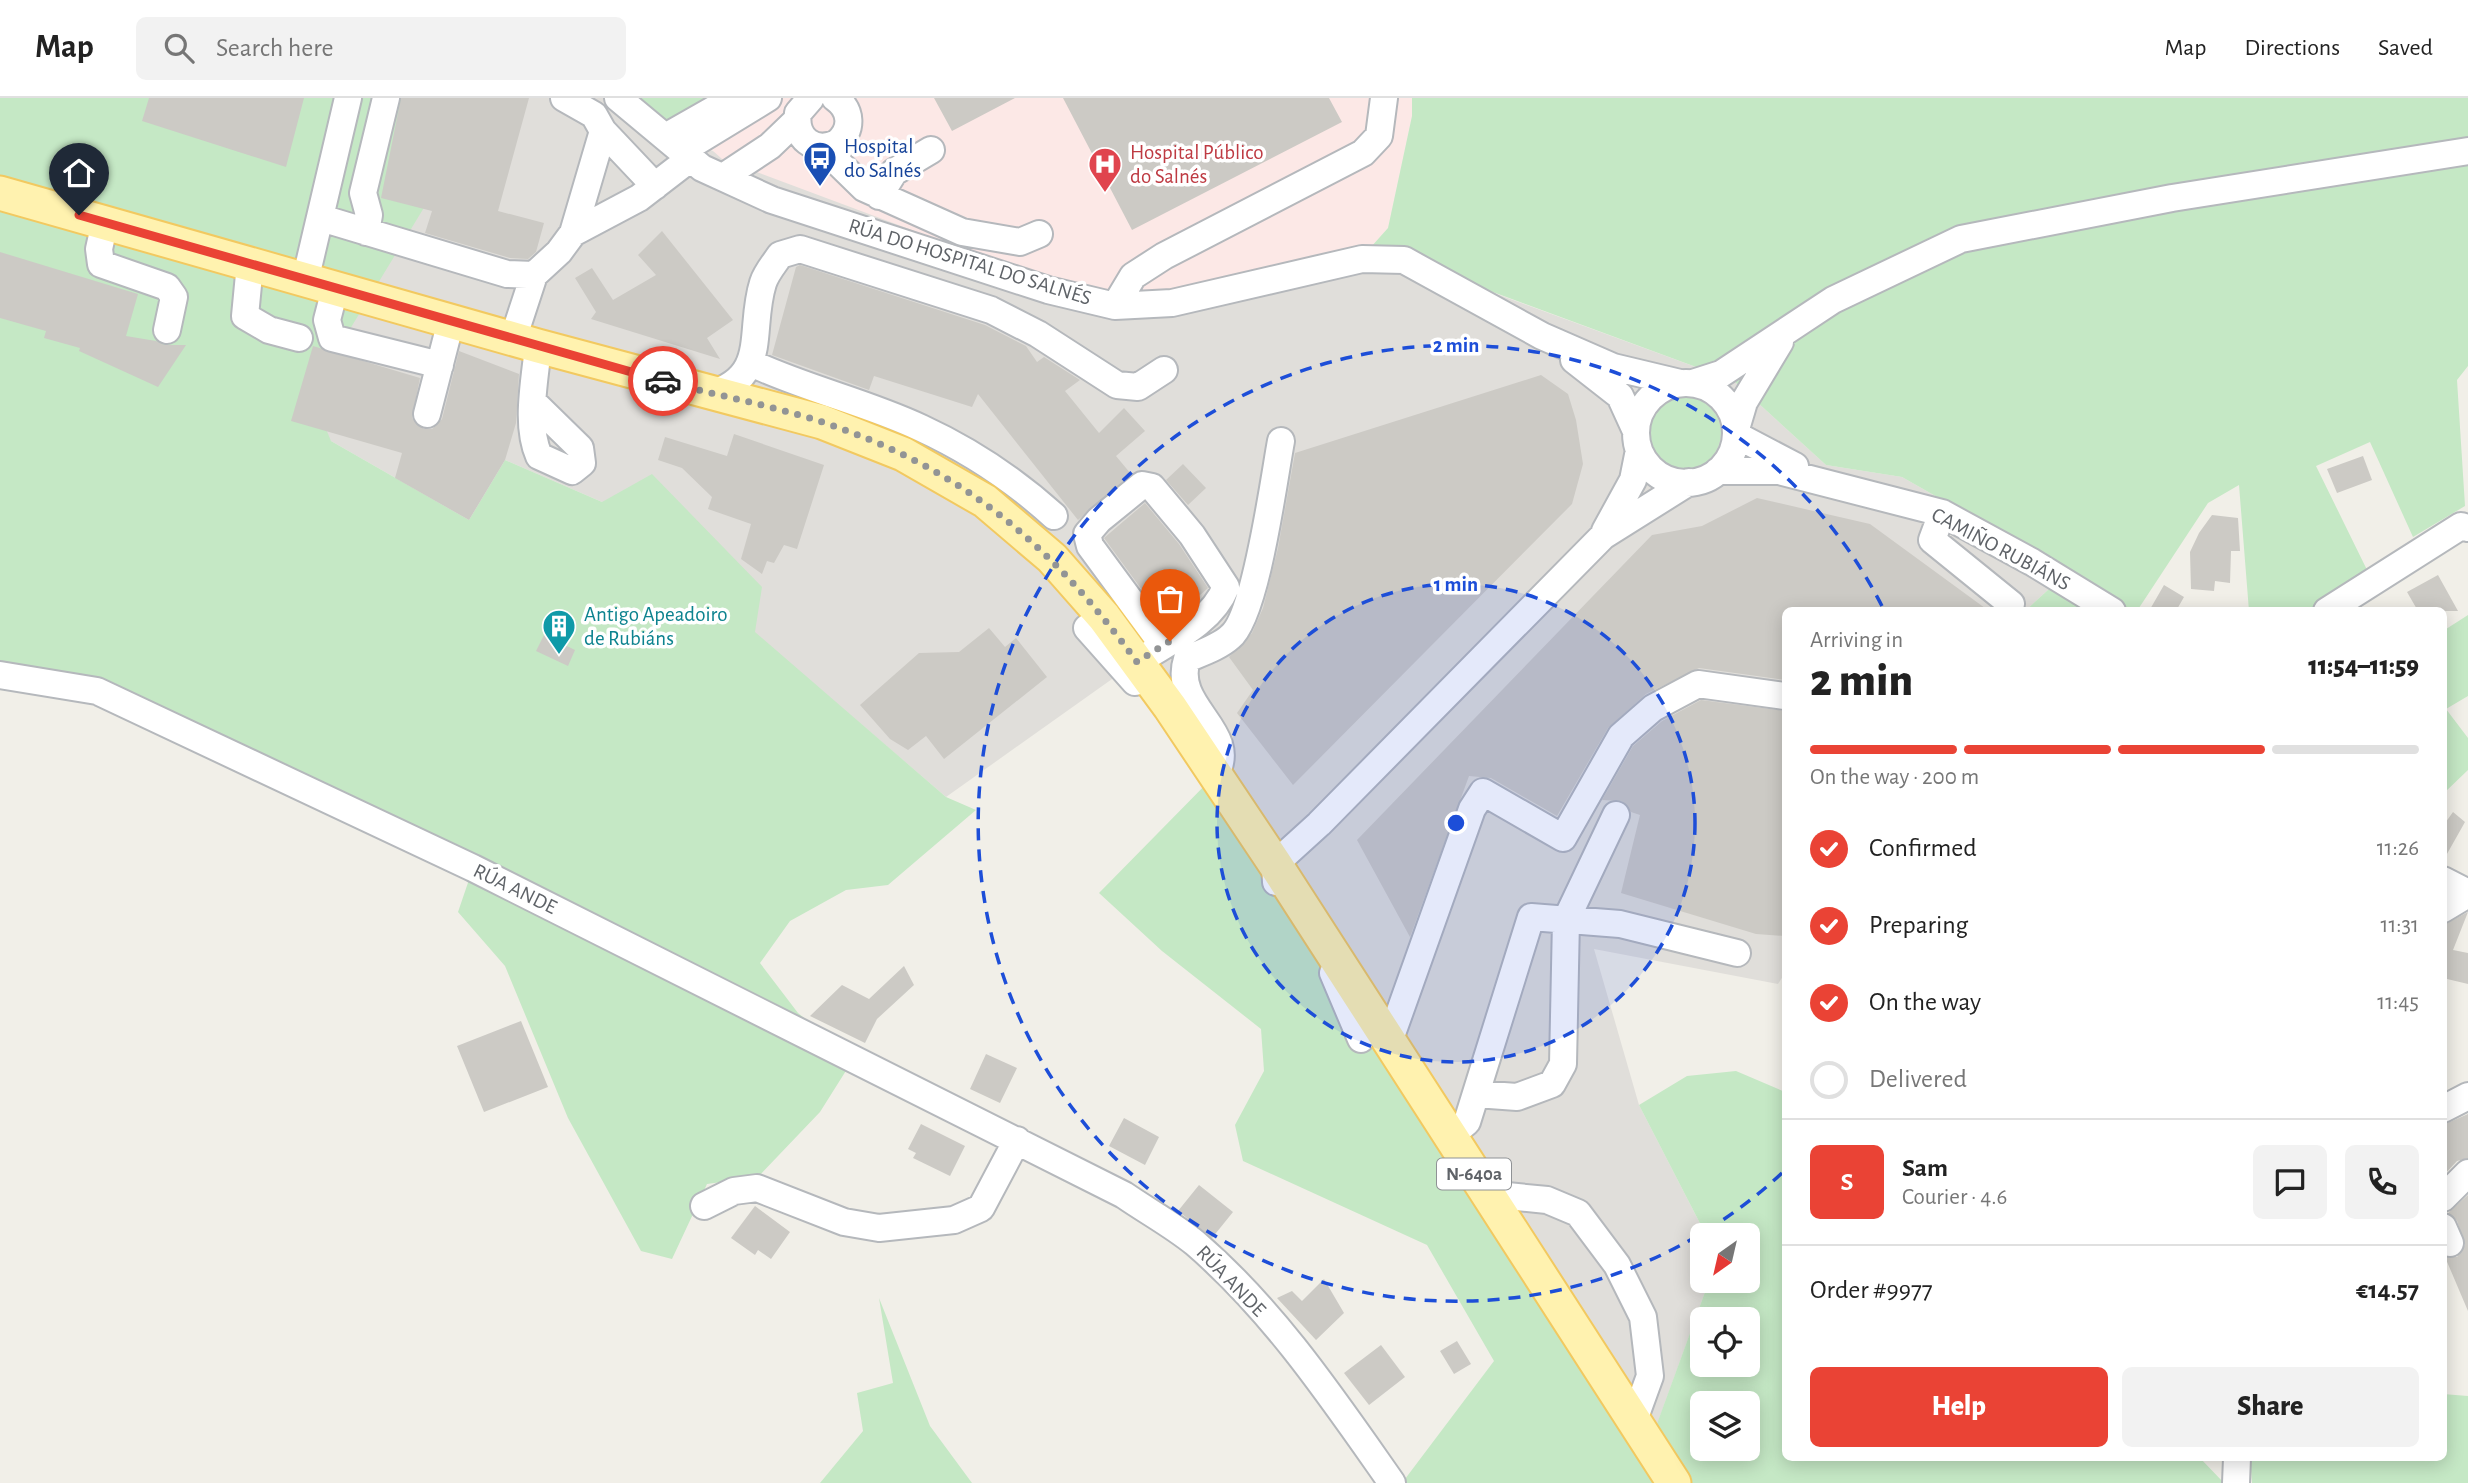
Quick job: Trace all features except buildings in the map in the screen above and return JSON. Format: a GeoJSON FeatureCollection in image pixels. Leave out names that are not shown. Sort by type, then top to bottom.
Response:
{"type":"FeatureCollection","features":[{"type":"Feature","properties":{"kind":"main road","name":"N-640a"},"geometry":{"type":"LineString","coordinates":[[0,192],[320,285],[833,427],[903,454],[985,501],[1052,558],[1104,617],[1150,653],[1215,775],[1275,863],[1375,1040],[1648,1483]]}},
{"type":"Feature","properties":{"kind":"main road","name":"N-640a"},"geometry":{"type":"LineString","coordinates":[[710,394],[818,433],[898,469],[974,517],[1039,577],[1087,628],[1154,719],[1375,1040],[1450,1136],[1674,1483]]}},
{"type":"Feature","properties":{"kind":"street"},"geometry":{"type":"LineString","coordinates":[[348,98],[320,218],[320,285],[332,338],[440,365]]}},
{"type":"Feature","properties":{"kind":"street"},"geometry":{"type":"LineString","coordinates":[[366,232],[369,215],[363,193],[386,98]]}},
{"type":"Feature","properties":{"kind":"street"},"geometry":{"type":"LineString","coordinates":[[564,98],[594,116],[603,131],[655,186]]}},
{"type":"Feature","properties":{"kind":"street","name":"RÚA DO HOSPITAL DO SALNÉS"},"geometry":{"type":"LineString","coordinates":[[618,98],[702,168],[760,194],[1048,290],[1115,306],[1172,303],[1362,258],[1404,260],[1542,336],[1613,367],[1687,383]]}},
{"type":"Feature","properties":{"kind":"street"},"geometry":{"type":"LineString","coordinates":[[573,233],[655,186],[680,148],[734,98]]}},
{"type":"Feature","properties":{"kind":"street"},"geometry":{"type":"LineString","coordinates":[[680,148],[768,98]]}},
{"type":"Feature","properties":{"kind":"street"},"geometry":{"type":"LineString","coordinates":[[811,98],[802,105],[830,128],[845,167],[864,188],[962,232],[1020,242],[1039,234]]}},
{"type":"Feature","properties":{"kind":"street"},"geometry":{"type":"LineString","coordinates":[[760,194],[762,162],[780,146],[830,128],[845,106],[835,98]]}},
{"type":"Feature","properties":{"kind":"street"},"geometry":{"type":"LineString","coordinates":[[1115,306],[1133,276],[1164,256],[1363,153],[1378,136],[1384,98]]}},
{"type":"Feature","properties":{"kind":"street"},"geometry":{"type":"LineString","coordinates":[[723,177],[770,146],[830,128]]}},
{"type":"Feature","properties":{"kind":"street"},"geometry":{"type":"LineString","coordinates":[[534,403],[526,342],[534,275],[559,252],[573,233],[603,131]]}},
{"type":"Feature","properties":{"kind":"street"},"geometry":{"type":"LineString","coordinates":[[879,196],[894,172],[931,150]]}},
{"type":"Feature","properties":{"kind":"street"},"geometry":{"type":"LineString","coordinates":[[1603,536],[1633,480],[1642,410],[1654,394],[1721,374],[1833,300],[1961,239],[2172,198],[2468,151]]}},
{"type":"Feature","properties":{"kind":"street"},"geometry":{"type":"LineString","coordinates":[[320,218],[507,274],[534,275]]}},
{"type":"Feature","properties":{"kind":"street"},"geometry":{"type":"LineString","coordinates":[[106,222],[99,249],[101,264],[167,287],[174,297],[167,330]]}},
{"type":"Feature","properties":{"kind":"street"},"geometry":{"type":"LineString","coordinates":[[710,394],[727,389],[742,379],[751,363],[763,282],[779,255],[800,249],[990,310],[1038,334],[1117,386],[1138,387],[1164,370]]}},
{"type":"Feature","properties":{"kind":"street"},"geometry":{"type":"LineString","coordinates":[[250,264],[245,316],[269,330],[299,338]]}},
{"type":"Feature","properties":{"kind":"street"},"geometry":{"type":"LineString","coordinates":[[427,414],[451,321]]}},
{"type":"Feature","properties":{"kind":"street"},"geometry":{"type":"LineString","coordinates":[[1718,471],[1733,448],[1744,402],[1773,351],[1790,330]]}},
{"type":"Feature","properties":{"kind":"street","name":"RÚA DO HOSPITAL DO SALNÉS"},"geometry":{"type":"LineString","coordinates":[[1542,336],[1620,396],[1637,440]]}},
{"type":"Feature","properties":{"kind":"street"},"geometry":{"type":"LineString","coordinates":[[751,363],[792,382],[919,427],[962,448],[1016,482],[1054,516]]}},
{"type":"Feature","properties":{"kind":"street"},"geometry":{"type":"LineString","coordinates":[[1687,383],[1709,388],[1722,398],[1731,413],[1736,432],[1765,453],[1845,487]]}},
{"type":"Feature","properties":{"kind":"street"},"geometry":{"type":"LineString","coordinates":[[1637,440],[1645,461],[1664,478],[1689,482]]}},
{"type":"Feature","properties":{"kind":"street"},"geometry":{"type":"LineString","coordinates":[[1215,775],[1221,765],[1222,746],[1188,696],[1183,673],[1187,659],[1231,637],[1242,622],[1257,570],[1282,441]]}},
{"type":"Feature","properties":{"kind":"street"},"geometry":{"type":"LineString","coordinates":[[1087,628],[1163,713],[1255,855],[1275,863],[1328,815],[1603,536],[1689,482],[1718,471],[1779,471],[1845,487]]}},
{"type":"Feature","properties":{"kind":"street"},"geometry":{"type":"LineString","coordinates":[[1142,485],[1152,488],[1192,535],[1226,587],[1220,603],[1204,619],[1150,653],[1090,546],[1087,534],[1099,520],[1142,485]]}},
{"type":"Feature","properties":{"kind":"street","name":"CAMIÑO RUBIÁNS"},"geometry":{"type":"LineString","coordinates":[[1845,487],[1942,513],[2032,562],[2105,607]]}},
{"type":"Feature","properties":{"kind":"street"},"geometry":{"type":"LineString","coordinates":[[1942,513],[1933,540],[2011,604],[2009,607]]}},
{"type":"Feature","properties":{"kind":"street"},"geometry":{"type":"LineString","coordinates":[[2333,607],[2461,526],[2468,528]]}},
{"type":"Feature","properties":{"kind":"street","name":"RÚA ANDE"},"geometry":{"type":"LineString","coordinates":[[0,675],[97,691],[473,868],[1124,1195],[1194,1243],[1254,1303],[1318,1377],[1392,1483]]}},
{"type":"Feature","properties":{"kind":"street"},"geometry":{"type":"LineString","coordinates":[[1375,1040],[1472,809],[1483,792],[1563,838],[1621,736],[1653,708],[1698,684],[1782,696]]}},
{"type":"Feature","properties":{"kind":"street"},"geometry":{"type":"LineString","coordinates":[[1476,1094],[1517,1097],[1552,1084],[1563,1064],[1566,920],[1616,815]]}},
{"type":"Feature","properties":{"kind":"street"},"geometry":{"type":"LineString","coordinates":[[2447,882],[2468,893],[2447,906]]}},
{"type":"Feature","properties":{"kind":"street"},"geometry":{"type":"LineString","coordinates":[[1450,1136],[1467,1122],[1531,917],[1620,924],[1737,953]]}},
{"type":"Feature","properties":{"kind":"street"},"geometry":{"type":"LineString","coordinates":[[2447,1107],[2468,1096]]}},
{"type":"Feature","properties":{"kind":"street"},"geometry":{"type":"LineString","coordinates":[[704,1206],[734,1191],[757,1188],[844,1222],[879,1228],[954,1220],[981,1208],[1017,1140]]}},
{"type":"Feature","properties":{"kind":"street"},"geometry":{"type":"LineString","coordinates":[[2447,1194],[2468,1173]]}},
{"type":"Feature","properties":{"kind":"street"},"geometry":{"type":"LineString","coordinates":[[1488,1194],[1548,1200],[1578,1213],[1617,1265],[1643,1317],[1650,1376],[1634,1420]]}},
{"type":"Feature","properties":{"kind":"street"},"geometry":{"type":"LineString","coordinates":[[2236,1483],[2237,1461]]}},
{"type":"Feature","properties":{"kind":"shaded area"},"geometry":{"type":"Polygon","coordinates":[[[93,98],[628,98],[697,145],[1115,306],[1404,260],[1734,381],[1826,465],[1902,477],[2062,568],[2060,579],[2029,607],[1782,607],[1782,978],[1778,984],[1594,949],[1639,1105],[1700,1223],[1690,1223],[1690,1293],[1705,1293],[1700,1307],[1690,1307],[1690,1333],[1650,1444],[1136,662],[946,797],[602,502],[505,460],[469,520],[331,441],[0,163],[93,98]]]}},
{"type":"Feature","properties":{"kind":"shaded area","name":"Hospital Público do Salnés"},"geometry":{"type":"Polygon","coordinates":[[[782,98],[1412,98],[1412,116],[1388,228],[1371,247],[1156,304],[1067,288],[722,159],[701,140],[782,98]]]}},
{"type":"Feature","properties":{"kind":"green space"},"geometry":{"type":"Polygon","coordinates":[[[0,98],[470,98],[425,206],[311,393],[331,441],[469,520],[505,460],[602,502],[652,474],[762,587],[755,632],[946,797],[976,810],[888,885],[846,890],[790,921],[760,963],[798,1013],[854,1058],[820,1112],[758,1177],[707,1184],[672,1259],[641,1251],[568,1118],[505,966],[458,912],[473,868],[98,691],[0,684],[0,98]]]}},
{"type":"Feature","properties":{"kind":"green space"},"geometry":{"type":"Polygon","coordinates":[[[628,98],[782,98],[701,140],[697,145],[628,98]]]}},
{"type":"Feature","properties":{"kind":"green space"},"geometry":{"type":"Polygon","coordinates":[[[1412,98],[2468,98],[2468,366],[2457,380],[2465,506],[2413,537],[2370,442],[2316,466],[2369,574],[2316,607],[2249,607],[2239,485],[2208,503],[2140,607],[2029,607],[2060,579],[2062,568],[1902,477],[1826,465],[1734,381],[1371,247],[1388,228],[1412,116],[1412,98]]]}},
{"type":"Feature","properties":{"kind":"green space"},"geometry":{"type":"Polygon","coordinates":[[[1678,397],[1692,397],[1711,407],[1721,426],[1721,440],[1711,459],[1692,469],[1678,469],[1659,459],[1649,440],[1649,426],[1659,407],[1678,397]]]}},
{"type":"Feature","properties":{"kind":"green space"},"geometry":{"type":"Polygon","coordinates":[[[2468,615],[2468,696],[2447,708],[2447,628],[2468,615]]]}},
{"type":"Feature","properties":{"kind":"green space"},"geometry":{"type":"Polygon","coordinates":[[[2447,710],[2468,738],[2468,770],[2447,790],[2447,710]]]}},
{"type":"Feature","properties":{"kind":"green space"},"geometry":{"type":"Polygon","coordinates":[[[1215,775],[1650,1443],[1690,1333],[1690,1377],[1760,1377],[1760,1307],[1700,1307],[1705,1293],[1760,1293],[1760,1223],[1700,1223],[1639,1105],[1687,1076],[1736,1071],[1782,1091],[1782,1461],[2203,1461],[2224,1483],[1402,1483],[1494,1361],[1427,1245],[1243,1161],[1235,1125],[1264,1071],[1261,1029],[1162,951],[1099,893],[1215,775]]]}},
{"type":"Feature","properties":{"kind":"green space"},"geometry":{"type":"Polygon","coordinates":[[[879,1298],[930,1426],[972,1483],[820,1483],[863,1431],[857,1393],[893,1383],[879,1298]]]}},
{"type":"Feature","properties":{"kind":"green space"},"geometry":{"type":"Polygon","coordinates":[[[2447,1394],[2468,1396],[2468,1483],[2252,1483],[2250,1461],[2447,1461],[2447,1394]]]}},
{"type":"Feature","properties":{"kind":"way so far"},"geometry":{"type":"LineString","coordinates":[[663,381],[822,422],[903,454],[985,501],[1052,558],[1104,617],[1137,662],[1170,641]]}},
{"type":"Feature","properties":{"kind":"place","name":"Hospital do Salnés"},"geometry":{"type":"Point","coordinates":[820,188]}},
{"type":"Feature","properties":{"kind":"place","name":"Hospital Público do Salnés"},"geometry":{"type":"Point","coordinates":[1105,194]}},
{"type":"Feature","properties":{"kind":"place","name":"Antigo Apeadoiro de Rubiáns"},"geometry":{"type":"Point","coordinates":[559,656]}},
{"type":"Feature","properties":{"kind":"route"},"geometry":{"type":"LineString","coordinates":[[79,215],[663,381]]}}]}
